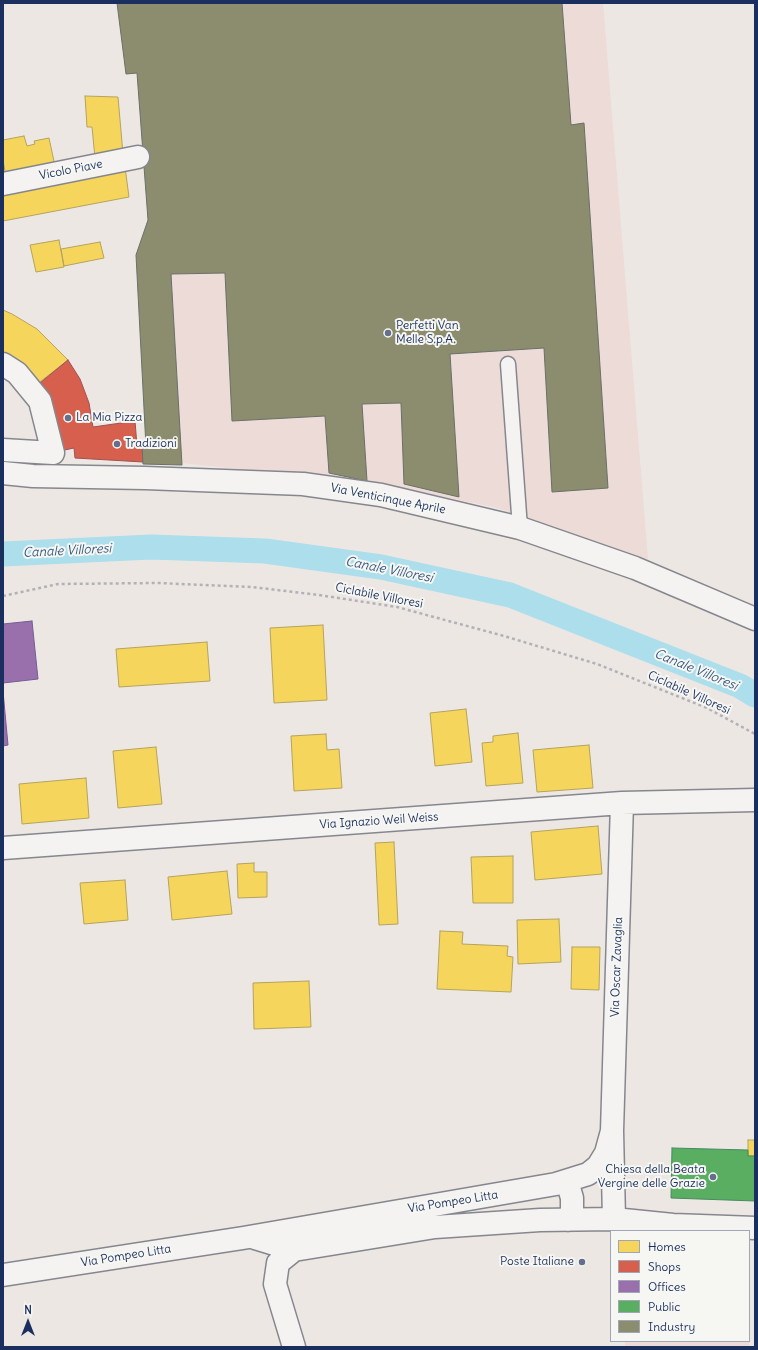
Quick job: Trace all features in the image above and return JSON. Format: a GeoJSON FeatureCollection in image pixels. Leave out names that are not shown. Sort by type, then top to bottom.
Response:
{"type":"FeatureCollection","features":[{"type":"Feature","properties":{"kind":"street","name":"Vicolo Piave"},"geometry":{"type":"LineString","coordinates":[[3,184],[138,157]]}},
{"type":"Feature","properties":{"kind":"street"},"geometry":{"type":"LineString","coordinates":[[3,364],[17,373],[40,401],[53,453],[3,450]]}},
{"type":"Feature","properties":{"kind":"street","name":"Via Venticinque Aprile"},"geometry":{"type":"LineString","coordinates":[[3,473],[33,476],[145,478],[303,484],[381,496],[520,528],[635,568],[755,619]]}},
{"type":"Feature","properties":{"kind":"street","name":"Via Ignazio Weil Weiss"},"geometry":{"type":"LineString","coordinates":[[3,848],[622,803],[755,800]]}},
{"type":"Feature","properties":{"kind":"street","name":"Via Oscar Zavaglia"},"geometry":{"type":"LineString","coordinates":[[614,1219],[612,1131],[622,803]]}},
{"type":"Feature","properties":{"kind":"street","name":"Via Oscar Zavaglia"},"geometry":{"type":"LineString","coordinates":[[567,1181],[588,1174],[598,1166],[606,1153],[612,1131]]}},
{"type":"Feature","properties":{"kind":"street"},"geometry":{"type":"LineString","coordinates":[[567,1181],[572,1198],[572,1210],[568,1220]]}},
{"type":"Feature","properties":{"kind":"street","name":"Via Pompeo Litta"},"geometry":{"type":"LineString","coordinates":[[3,1275],[250,1237],[536,1188],[567,1181]]}},
{"type":"Feature","properties":{"kind":"street","name":"Via Pompeo Litta"},"geometry":{"type":"LineString","coordinates":[[250,1237],[294,1250],[435,1227],[568,1220],[614,1219],[673,1225],[755,1228]]}},
{"type":"Feature","properties":{"kind":"street"},"geometry":{"type":"LineString","coordinates":[[294,1347],[275,1284],[278,1263],[294,1250],[295,1236],[299,1228]]}},
{"type":"Feature","properties":{"kind":"lane"},"geometry":{"type":"LineString","coordinates":[[508,364],[520,528]]}},
{"type":"Feature","properties":{"kind":"path","name":"Ciclabile Villoresi"},"geometry":{"type":"LineString","coordinates":[[3,596],[58,584],[158,583],[252,587],[397,606],[597,664],[707,708],[755,734]]}},
{"type":"Feature","properties":{"kind":"shaded area","name":"Perfetti Van Melle S.p.A."},"geometry":{"type":"Polygon","coordinates":[[[117,3],[603,3],[648,559],[494,507],[378,484],[182,463],[182,465],[143,464],[142,447],[146,446],[148,220],[137,74],[126,74],[117,3]]]}},
{"type":"Feature","properties":{"kind":"shaded area"},"geometry":{"type":"Polygon","coordinates":[[[625,1342],[749,1342],[749,1347],[625,1347],[625,1342]]]}},
{"type":"Feature","properties":{"kind":"building: Homes"},"geometry":{"type":"Polygon","coordinates":[[[85,96],[118,97],[123,154],[95,158],[92,127],[87,127],[85,96]]]}},
{"type":"Feature","properties":{"kind":"building: Homes"},"geometry":{"type":"Polygon","coordinates":[[[24,136],[27,146],[35,144],[34,141],[49,138],[55,166],[6,177],[3,160],[3,140],[24,136]]]}},
{"type":"Feature","properties":{"kind":"building: Homes"},"geometry":{"type":"Polygon","coordinates":[[[125,167],[129,197],[3,221],[3,191],[125,167]]]}},
{"type":"Feature","properties":{"kind":"building: Homes"},"geometry":{"type":"Polygon","coordinates":[[[59,240],[64,267],[36,272],[30,245],[59,240]]]}},
{"type":"Feature","properties":{"kind":"building: Homes"},"geometry":{"type":"Polygon","coordinates":[[[100,242],[104,258],[64,266],[61,249],[100,242]]]}},
{"type":"Feature","properties":{"kind":"building: Homes"},"geometry":{"type":"Polygon","coordinates":[[[3,310],[37,329],[68,360],[36,385],[3,356],[3,310]]]}},
{"type":"Feature","properties":{"kind":"building: Homes"},"geometry":{"type":"Polygon","coordinates":[[[323,625],[327,700],[274,703],[270,628],[323,625]]]}},
{"type":"Feature","properties":{"kind":"building: Homes"},"geometry":{"type":"Polygon","coordinates":[[[207,642],[210,681],[119,687],[116,649],[207,642]]]}},
{"type":"Feature","properties":{"kind":"building: Homes"},"geometry":{"type":"Polygon","coordinates":[[[466,709],[472,762],[435,766],[430,713],[466,709]]]}},
{"type":"Feature","properties":{"kind":"building: Homes"},"geometry":{"type":"Polygon","coordinates":[[[518,733],[523,783],[486,786],[482,743],[493,742],[493,736],[518,733]]]}},
{"type":"Feature","properties":{"kind":"building: Homes"},"geometry":{"type":"Polygon","coordinates":[[[326,734],[327,750],[339,749],[342,788],[294,791],[291,736],[326,734]]]}},
{"type":"Feature","properties":{"kind":"building: Homes"},"geometry":{"type":"Polygon","coordinates":[[[589,745],[593,788],[537,792],[533,750],[589,745]]]}},
{"type":"Feature","properties":{"kind":"building: Homes"},"geometry":{"type":"Polygon","coordinates":[[[156,747],[162,804],[118,808],[113,751],[156,747]]]}},
{"type":"Feature","properties":{"kind":"building: Homes"},"geometry":{"type":"Polygon","coordinates":[[[86,778],[89,818],[22,824],[19,784],[86,778]]]}},
{"type":"Feature","properties":{"kind":"building: Homes"},"geometry":{"type":"Polygon","coordinates":[[[598,826],[602,874],[535,880],[531,832],[598,826]]]}},
{"type":"Feature","properties":{"kind":"building: Homes"},"geometry":{"type":"Polygon","coordinates":[[[394,842],[398,924],[379,925],[375,843],[394,842]]]}},
{"type":"Feature","properties":{"kind":"building: Homes"},"geometry":{"type":"Polygon","coordinates":[[[513,856],[513,903],[473,903],[471,857],[513,856]]]}},
{"type":"Feature","properties":{"kind":"building: Homes"},"geometry":{"type":"Polygon","coordinates":[[[254,863],[254,872],[267,872],[267,897],[238,898],[237,864],[254,863]]]}},
{"type":"Feature","properties":{"kind":"building: Homes"},"geometry":{"type":"Polygon","coordinates":[[[227,871],[232,914],[172,920],[168,877],[227,871]]]}},
{"type":"Feature","properties":{"kind":"building: Homes"},"geometry":{"type":"Polygon","coordinates":[[[125,880],[128,920],[84,924],[80,883],[125,880]]]}},
{"type":"Feature","properties":{"kind":"building: Homes"},"geometry":{"type":"Polygon","coordinates":[[[559,919],[561,962],[518,964],[517,920],[559,919]]]}},
{"type":"Feature","properties":{"kind":"building: Homes"},"geometry":{"type":"Polygon","coordinates":[[[440,931],[463,932],[462,944],[508,946],[507,956],[513,957],[511,992],[437,989],[440,931]]]}},
{"type":"Feature","properties":{"kind":"building: Homes"},"geometry":{"type":"Polygon","coordinates":[[[572,947],[600,947],[599,990],[571,989],[572,947]]]}},
{"type":"Feature","properties":{"kind":"building: Homes"},"geometry":{"type":"Polygon","coordinates":[[[309,981],[311,1027],[254,1029],[253,983],[309,981]]]}},
{"type":"Feature","properties":{"kind":"building: Homes"},"geometry":{"type":"Polygon","coordinates":[[[748,1140],[755,1140],[755,1156],[748,1156],[748,1140]]]}},
{"type":"Feature","properties":{"kind":"building: Shops"},"geometry":{"type":"Polygon","coordinates":[[[68,360],[80,379],[89,403],[93,427],[135,421],[137,446],[142,447],[143,462],[75,458],[74,448],[60,451],[54,413],[40,383],[68,360]]]}},
{"type":"Feature","properties":{"kind":"building: Offices"},"geometry":{"type":"Polygon","coordinates":[[[32,621],[38,679],[3,683],[3,624],[32,621]]]}},
{"type":"Feature","properties":{"kind":"building: Offices"},"geometry":{"type":"Polygon","coordinates":[[[3,691],[8,745],[3,746],[3,691]]]}},
{"type":"Feature","properties":{"kind":"building: Public","name":"Chiesa della Beata Vergine delle Grazie"},"geometry":{"type":"Polygon","coordinates":[[[672,1148],[748,1150],[748,1156],[755,1156],[755,1201],[671,1198],[672,1148]]]}},
{"type":"Feature","properties":{"kind":"building: Industry","name":"Perfetti Van Melle S.p.A."},"geometry":{"type":"Polygon","coordinates":[[[117,3],[562,3],[571,125],[584,123],[608,488],[552,492],[544,348],[450,354],[459,497],[404,484],[401,403],[362,404],[367,481],[329,473],[325,416],[232,421],[225,273],[171,274],[182,465],[143,464],[142,447],[146,447],[136,255],[148,220],[137,73],[126,74],[117,3]]]}},
{"type":"Feature","properties":{"kind":"waterway","name":"Canale Villoresi"},"geometry":{"type":"LineString","coordinates":[[3,554],[151,547],[265,551],[381,567],[510,595],[740,686],[755,695]]}},
{"type":"Feature","properties":{"kind":"place","name":"Perfetti Van Melle S.p.A."},"geometry":{"type":"Point","coordinates":[388,333]}},
{"type":"Feature","properties":{"kind":"place","name":"La Mia Pizza"},"geometry":{"type":"Point","coordinates":[68,418]}},
{"type":"Feature","properties":{"kind":"place","name":"Tradizioni"},"geometry":{"type":"Point","coordinates":[117,444]}},
{"type":"Feature","properties":{"kind":"place","name":"Chiesa della Beata Vergine delle Grazie"},"geometry":{"type":"Point","coordinates":[713,1177]}},
{"type":"Feature","properties":{"kind":"place","name":"Poste Italiane"},"geometry":{"type":"Point","coordinates":[582,1262]}}]}
